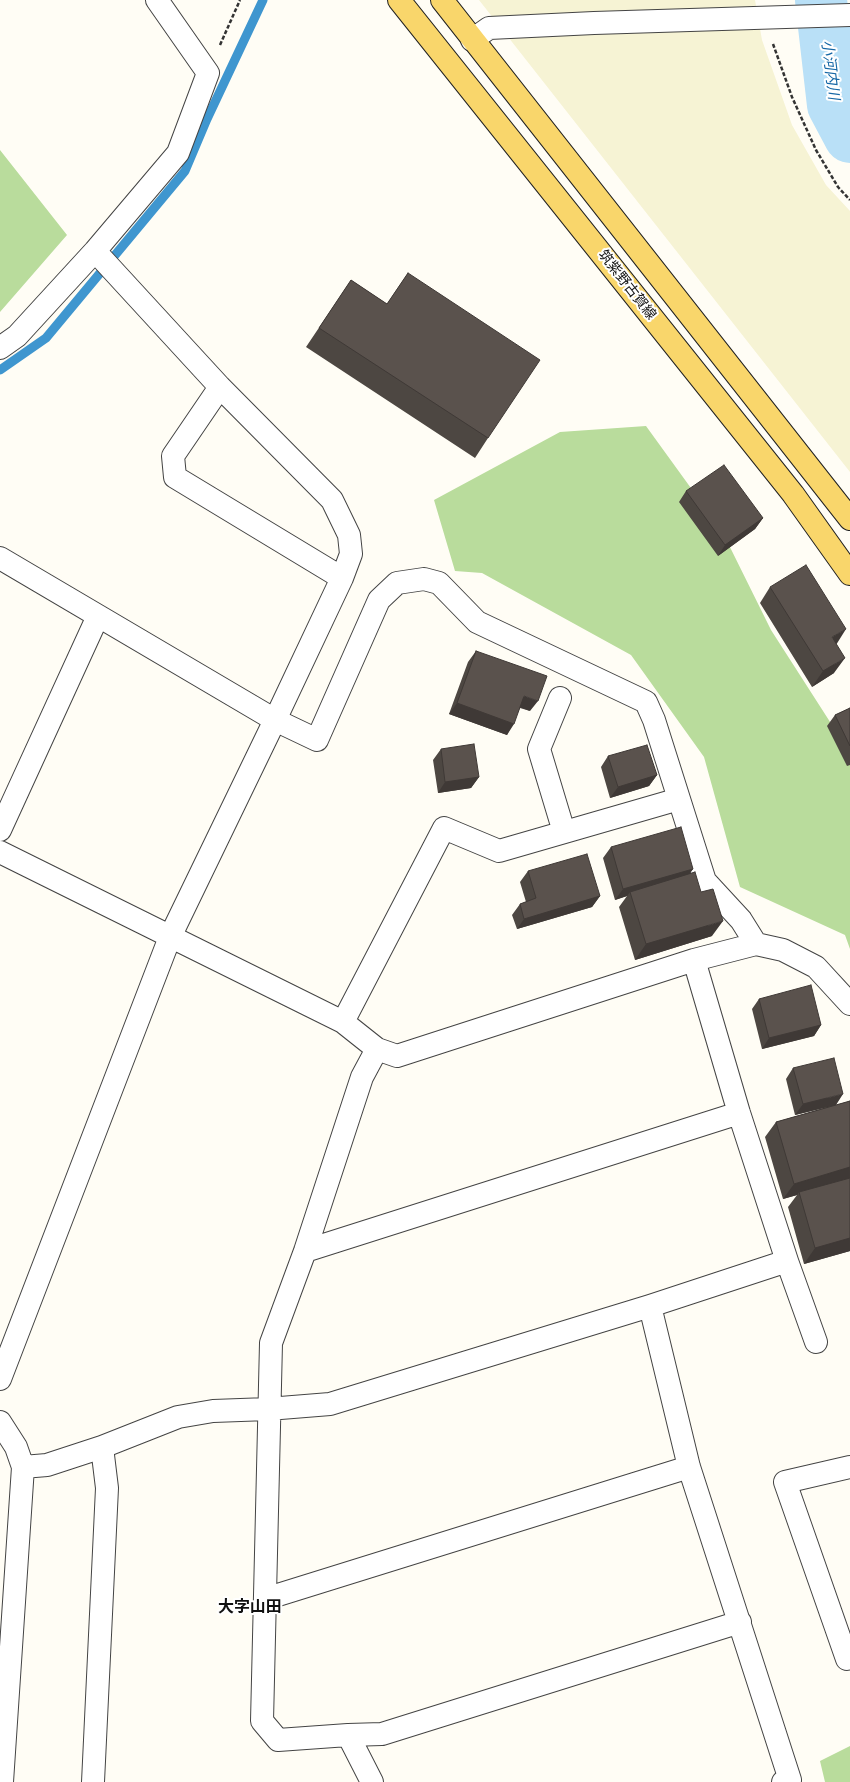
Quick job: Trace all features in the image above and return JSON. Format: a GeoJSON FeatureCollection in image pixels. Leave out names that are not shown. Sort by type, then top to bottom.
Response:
{"type":"FeatureCollection","features":[{"type":"Feature","properties":{"kind":"main road","name":"筑紫野古賀線"},"geometry":{"type":"LineString","coordinates":[[399,0],[793,494],[850,574]]}},
{"type":"Feature","properties":{"kind":"main road"},"geometry":{"type":"LineString","coordinates":[[442,0],[850,519]]}},
{"type":"Feature","properties":{"kind":"street"},"geometry":{"type":"LineString","coordinates":[[0,348],[17,336],[95,251],[178,153],[208,73],[157,0]]}},
{"type":"Feature","properties":{"kind":"street"},"geometry":{"type":"LineString","coordinates":[[472,40],[489,28],[594,23],[850,15]]}},
{"type":"Feature","properties":{"kind":"street"},"geometry":{"type":"LineString","coordinates":[[0,1379],[170,937],[275,720],[342,578],[351,554],[349,535],[332,500],[220,387],[95,251]]}},
{"type":"Feature","properties":{"kind":"street"},"geometry":{"type":"LineString","coordinates":[[220,387],[173,456],[174,477],[342,578]]}},
{"type":"Feature","properties":{"kind":"street"},"geometry":{"type":"LineString","coordinates":[[0,558],[275,720],[317,740],[379,600],[397,583],[424,579],[439,583],[477,622],[646,702],[654,720],[705,881],[741,920],[756,944]]}},
{"type":"Feature","properties":{"kind":"street"},"geometry":{"type":"LineString","coordinates":[[0,830],[98,616]]}},
{"type":"Feature","properties":{"kind":"street"},"geometry":{"type":"LineString","coordinates":[[560,698],[539,749],[564,832]]}},
{"type":"Feature","properties":{"kind":"street"},"geometry":{"type":"LineString","coordinates":[[343,1022],[444,828],[499,851],[679,799]]}},
{"type":"Feature","properties":{"kind":"street"},"geometry":{"type":"LineString","coordinates":[[0,852],[343,1022],[377,1049],[398,1056],[694,960],[756,944],[783,950],[816,967],[850,1004]]}},
{"type":"Feature","properties":{"kind":"street"},"geometry":{"type":"LineString","coordinates":[[694,960],[739,1113],[787,1261],[816,1342]]}},
{"type":"Feature","properties":{"kind":"street"},"geometry":{"type":"LineString","coordinates":[[377,1049],[362,1077],[305,1251],[271,1343],[268,1409],[262,1721],[278,1740],[382,1734],[740,1622]]}},
{"type":"Feature","properties":{"kind":"street"},"geometry":{"type":"LineString","coordinates":[[305,1251],[739,1113]]}},
{"type":"Feature","properties":{"kind":"street"},"geometry":{"type":"LineString","coordinates":[[23,1467],[47,1465],[102,1447],[178,1417],[213,1411],[268,1409],[330,1404],[650,1306],[787,1261]]}},
{"type":"Feature","properties":{"kind":"street"},"geometry":{"type":"LineString","coordinates":[[650,1306],[689,1467],[790,1780],[783,1782]]}},
{"type":"Feature","properties":{"kind":"street"},"geometry":{"type":"LineString","coordinates":[[0,1422],[16,1447],[23,1467],[2,1782]]}},
{"type":"Feature","properties":{"kind":"street"},"geometry":{"type":"LineString","coordinates":[[93,1782],[107,1488],[102,1447]]}},
{"type":"Feature","properties":{"kind":"street"},"geometry":{"type":"LineString","coordinates":[[265,1599],[689,1467]]}},
{"type":"Feature","properties":{"kind":"street"},"geometry":{"type":"LineString","coordinates":[[848,1659],[785,1482],[850,1467]]}},
{"type":"Feature","properties":{"kind":"street"},"geometry":{"type":"LineString","coordinates":[[348,1735],[372,1782]]}},
{"type":"Feature","properties":{"kind":"path"},"geometry":{"type":"LineString","coordinates":[[208,73],[240,0]]}},
{"type":"Feature","properties":{"kind":"path"},"geometry":{"type":"LineString","coordinates":[[764,18],[792,97],[816,150],[838,187],[850,200]]}},
{"type":"Feature","properties":{"kind":"shaded area"},"geometry":{"type":"Polygon","coordinates":[[[479,0],[755,0],[762,40],[792,125],[826,185],[850,211],[850,472],[479,0]]]}},
{"type":"Feature","properties":{"kind":"green space"},"geometry":{"type":"Polygon","coordinates":[[[0,150],[67,235],[0,312],[0,150]]]}},
{"type":"Feature","properties":{"kind":"green space"},"geometry":{"type":"Polygon","coordinates":[[[646,426],[722,531],[771,630],[850,753],[850,949],[845,935],[740,887],[704,757],[631,655],[482,573],[455,571],[434,500],[560,432],[646,426]]]}},
{"type":"Feature","properties":{"kind":"green space"},"geometry":{"type":"Polygon","coordinates":[[[850,1746],[850,1782],[825,1782],[820,1761],[850,1746]]]}},
{"type":"Feature","properties":{"kind":"building"},"geometry":{"type":"Polygon","coordinates":[[[408,273],[540,360],[488,438],[319,328],[351,280],[387,304],[408,273]]]}},
{"type":"Feature","properties":{"kind":"building"},"geometry":{"type":"Polygon","coordinates":[[[724,465],[763,518],[725,545],[686,491],[724,465]]]}},
{"type":"Feature","properties":{"kind":"building"},"geometry":{"type":"Polygon","coordinates":[[[806,565],[846,629],[832,637],[845,658],[823,671],[770,587],[806,565]]]}},
{"type":"Feature","properties":{"kind":"building"},"geometry":{"type":"Polygon","coordinates":[[[476,651],[547,676],[538,701],[524,696],[514,724],[457,703],[476,651]]]}},
{"type":"Feature","properties":{"kind":"building"},"geometry":{"type":"Polygon","coordinates":[[[850,708],[850,746],[835,715],[850,708]]]}},
{"type":"Feature","properties":{"kind":"building"},"geometry":{"type":"Polygon","coordinates":[[[474,744],[479,777],[445,782],[441,749],[474,744]]]}},
{"type":"Feature","properties":{"kind":"building"},"geometry":{"type":"Polygon","coordinates":[[[647,745],[657,775],[618,787],[608,756],[647,745]]]}},
{"type":"Feature","properties":{"kind":"building"},"geometry":{"type":"Polygon","coordinates":[[[681,827],[693,869],[623,889],[611,847],[681,827]]]}},
{"type":"Feature","properties":{"kind":"building"},"geometry":{"type":"Polygon","coordinates":[[[587,854],[600,896],[524,919],[520,904],[536,898],[528,871],[587,854]]]}},
{"type":"Feature","properties":{"kind":"building"},"geometry":{"type":"Polygon","coordinates":[[[695,872],[701,892],[713,889],[723,921],[646,944],[630,892],[695,872]]]}},
{"type":"Feature","properties":{"kind":"building"},"geometry":{"type":"Polygon","coordinates":[[[811,985],[821,1025],[769,1038],[759,999],[811,985]]]}},
{"type":"Feature","properties":{"kind":"building"},"geometry":{"type":"Polygon","coordinates":[[[834,1058],[843,1094],[803,1104],[793,1068],[834,1058]]]}},
{"type":"Feature","properties":{"kind":"building"},"geometry":{"type":"Polygon","coordinates":[[[850,1101],[850,1167],[794,1184],[776,1122],[850,1101]]]}},
{"type":"Feature","properties":{"kind":"building"},"geometry":{"type":"Polygon","coordinates":[[[850,1178],[850,1238],[815,1248],[799,1192],[850,1178]]]}},
{"type":"Feature","properties":{"kind":"waterway"},"geometry":{"type":"LineString","coordinates":[[0,370],[46,338],[185,171],[207,119],[263,0]]}},
{"type":"Feature","properties":{"kind":"waterway","name":"小河内川"},"geometry":{"type":"LineString","coordinates":[[821,0],[833,105],[850,137]]}},
{"type":"Feature","properties":{"kind":"district","name":"大字山田"},"geometry":{"type":"Point","coordinates":[250,1607]}}]}
